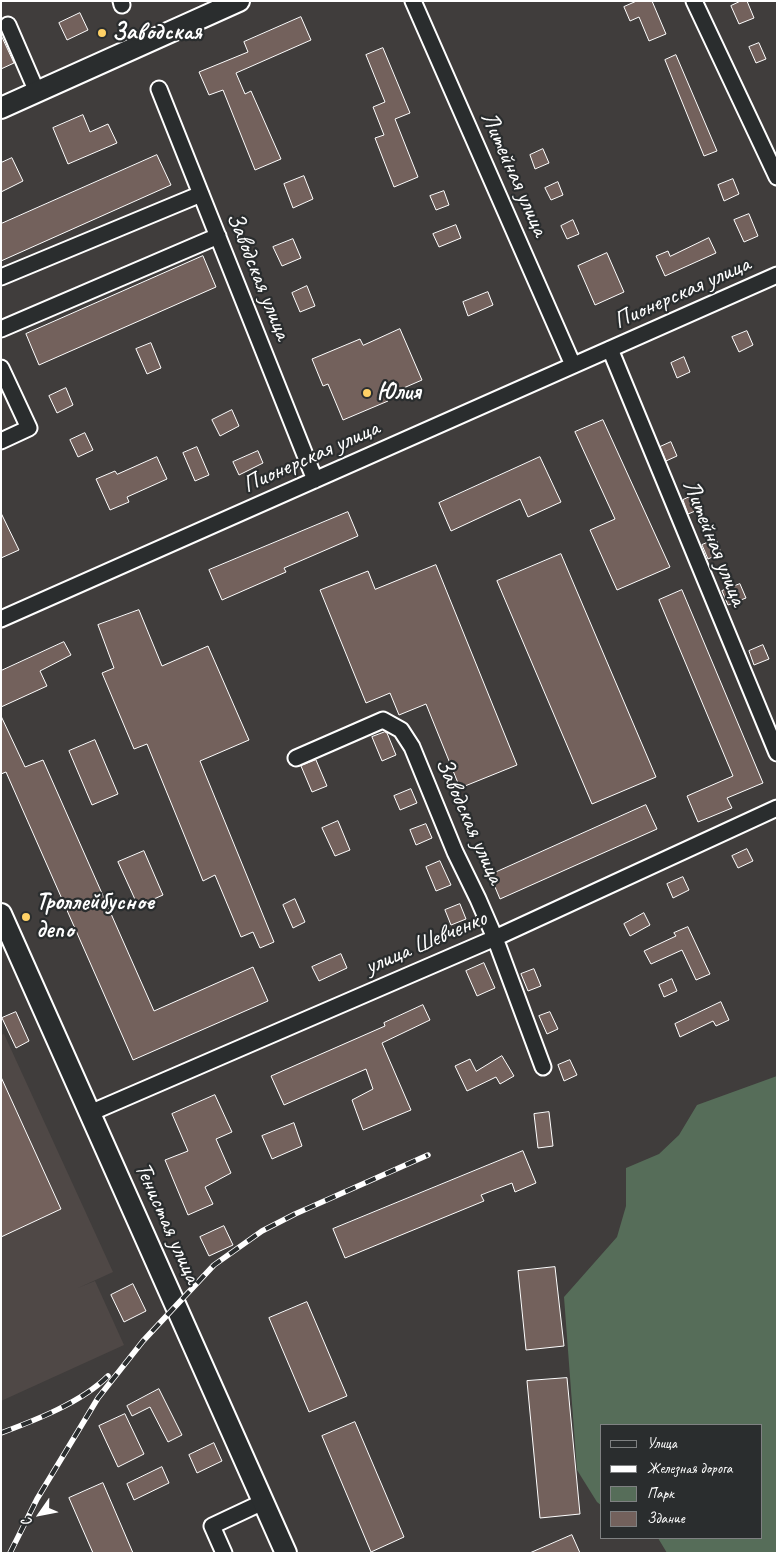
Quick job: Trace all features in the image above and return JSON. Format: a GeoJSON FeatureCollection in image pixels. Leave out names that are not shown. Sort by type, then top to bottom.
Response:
{"type":"FeatureCollection","features":[{"type":"Feature","properties":{"kind":"main road"},"geometry":{"type":"LineString","coordinates":[[1,108],[239,1]]}},
{"type":"Feature","properties":{"kind":"main road","name":"Тенистая улица"},"geometry":{"type":"LineString","coordinates":[[1,914],[284,1552]]}},
{"type":"Feature","properties":{"kind":"street","name":"Литейная улица"},"geometry":{"type":"LineString","coordinates":[[413,1],[574,365]]}},
{"type":"Feature","properties":{"kind":"street"},"geometry":{"type":"LineString","coordinates":[[694,1],[777,177]]}},
{"type":"Feature","properties":{"kind":"street"},"geometry":{"type":"LineString","coordinates":[[8,25],[37,92]]}},
{"type":"Feature","properties":{"kind":"street","name":"Заводская улица"},"geometry":{"type":"LineString","coordinates":[[159,89],[315,480]]}},
{"type":"Feature","properties":{"kind":"street"},"geometry":{"type":"LineString","coordinates":[[1,277],[200,194]]}},
{"type":"Feature","properties":{"kind":"street"},"geometry":{"type":"LineString","coordinates":[[1,329],[218,236]]}},
{"type":"Feature","properties":{"kind":"street","name":"Пионерская улица"},"geometry":{"type":"LineString","coordinates":[[1,619],[777,275]]}},
{"type":"Feature","properties":{"kind":"street","name":"Литейная улица"},"geometry":{"type":"LineString","coordinates":[[610,349],[777,754]]}},
{"type":"Feature","properties":{"kind":"street"},"geometry":{"type":"LineString","coordinates":[[1,368],[29,428],[1,441]]}},
{"type":"Feature","properties":{"kind":"street","name":"Заводская улица"},"geometry":{"type":"LineString","coordinates":[[296,758],[383,720],[401,730],[412,747],[455,852],[495,938],[543,1067]]}},
{"type":"Feature","properties":{"kind":"street","name":"улица Шевченко"},"geometry":{"type":"LineString","coordinates":[[90,1113],[495,938],[777,808]]}},
{"type":"Feature","properties":{"kind":"street"},"geometry":{"type":"LineString","coordinates":[[224,1553],[212,1526],[263,1502]]}},
{"type":"Feature","properties":{"kind":"shaded area"},"geometry":{"type":"Polygon","coordinates":[[[4,1034],[113,1272],[78,1288],[95,1281],[124,1345],[1,1401],[1,1035],[4,1034]]]}},
{"type":"Feature","properties":{"kind":"green space"},"geometry":{"type":"Polygon","coordinates":[[[777,1076],[777,1553],[667,1553],[659,1539],[763,1539],[763,1424],[600,1424],[600,1504],[577,1470],[564,1297],[617,1237],[626,1206],[626,1168],[659,1154],[679,1135],[697,1105],[777,1076]]]}},
{"type":"Feature","properties":{"kind":"building"},"geometry":{"type":"Polygon","coordinates":[[[637,1],[652,1],[666,34],[649,41],[639,17],[630,21],[624,7],[637,1]]]}},
{"type":"Feature","properties":{"kind":"building"},"geometry":{"type":"Polygon","coordinates":[[[741,1],[747,1],[754,18],[739,24],[731,6],[741,1]]]}},
{"type":"Feature","properties":{"kind":"building"},"geometry":{"type":"Polygon","coordinates":[[[80,13],[88,30],[67,40],[59,23],[80,13]]]}},
{"type":"Feature","properties":{"kind":"building"},"geometry":{"type":"Polygon","coordinates":[[[301,17],[311,40],[236,73],[245,94],[251,91],[281,159],[255,170],[223,90],[209,95],[199,72],[248,52],[244,42],[301,17]]]}},
{"type":"Feature","properties":{"kind":"building"},"geometry":{"type":"Polygon","coordinates":[[[1,35],[14,63],[1,69],[1,35]]]}},
{"type":"Feature","properties":{"kind":"building"},"geometry":{"type":"Polygon","coordinates":[[[759,43],[766,59],[756,63],[749,47],[759,43]]]}},
{"type":"Feature","properties":{"kind":"building"},"geometry":{"type":"Polygon","coordinates":[[[383,48],[410,113],[395,119],[418,177],[394,187],[375,138],[384,135],[373,107],[385,102],[366,55],[383,48]]]}},
{"type":"Feature","properties":{"kind":"building"},"geometry":{"type":"Polygon","coordinates":[[[676,55],[717,151],[704,156],[665,60],[676,55]]]}},
{"type":"Feature","properties":{"kind":"building"},"geometry":{"type":"Polygon","coordinates":[[[83,115],[90,132],[108,124],[117,143],[68,164],[53,128],[83,115]]]}},
{"type":"Feature","properties":{"kind":"building"},"geometry":{"type":"Polygon","coordinates":[[[543,149],[549,163],[535,169],[530,155],[543,149]]]}},
{"type":"Feature","properties":{"kind":"building"},"geometry":{"type":"Polygon","coordinates":[[[157,155],[171,185],[1,261],[1,224],[157,155]]]}},
{"type":"Feature","properties":{"kind":"building"},"geometry":{"type":"Polygon","coordinates":[[[12,158],[23,181],[1,192],[1,163],[12,158]]]}},
{"type":"Feature","properties":{"kind":"building"},"geometry":{"type":"Polygon","coordinates":[[[304,176],[313,199],[293,208],[284,184],[304,176]]]}},
{"type":"Feature","properties":{"kind":"building"},"geometry":{"type":"Polygon","coordinates":[[[733,179],[739,194],[724,201],[718,185],[733,179]]]}},
{"type":"Feature","properties":{"kind":"building"},"geometry":{"type":"Polygon","coordinates":[[[558,182],[563,195],[551,200],[545,188],[558,182]]]}},
{"type":"Feature","properties":{"kind":"building"},"geometry":{"type":"Polygon","coordinates":[[[444,191],[449,205],[436,210],[430,196],[444,191]]]}},
{"type":"Feature","properties":{"kind":"building"},"geometry":{"type":"Polygon","coordinates":[[[749,214],[758,236],[744,242],[734,220],[749,214]]]}},
{"type":"Feature","properties":{"kind":"building"},"geometry":{"type":"Polygon","coordinates":[[[573,220],[579,234],[567,239],[561,226],[573,220]]]}},
{"type":"Feature","properties":{"kind":"building"},"geometry":{"type":"Polygon","coordinates":[[[456,225],[461,238],[439,247],[433,234],[456,225]]]}},
{"type":"Feature","properties":{"kind":"building"},"geometry":{"type":"Polygon","coordinates":[[[709,238],[716,253],[665,276],[656,256],[668,251],[670,256],[709,238]]]}},
{"type":"Feature","properties":{"kind":"building"},"geometry":{"type":"Polygon","coordinates":[[[293,239],[301,258],[282,266],[273,247],[293,239]]]}},
{"type":"Feature","properties":{"kind":"building"},"geometry":{"type":"Polygon","coordinates":[[[607,253],[624,292],[595,305],[578,266],[607,253]]]}},
{"type":"Feature","properties":{"kind":"building"},"geometry":{"type":"Polygon","coordinates":[[[203,256],[216,287],[39,365],[26,334],[203,256]]]}},
{"type":"Feature","properties":{"kind":"building"},"geometry":{"type":"Polygon","coordinates":[[[307,286],[315,306],[300,312],[292,293],[307,286]]]}},
{"type":"Feature","properties":{"kind":"building"},"geometry":{"type":"Polygon","coordinates":[[[488,292],[493,305],[468,316],[463,302],[488,292]]]}},
{"type":"Feature","properties":{"kind":"building"},"geometry":{"type":"Polygon","coordinates":[[[400,329],[422,380],[385,396],[388,401],[343,420],[328,384],[323,386],[312,359],[360,339],[363,345],[400,329]]]}},
{"type":"Feature","properties":{"kind":"building"},"geometry":{"type":"Polygon","coordinates":[[[747,331],[753,345],[739,352],[732,337],[747,331]]]}},
{"type":"Feature","properties":{"kind":"building"},"geometry":{"type":"Polygon","coordinates":[[[151,343],[161,368],[147,374],[136,349],[151,343]]]}},
{"type":"Feature","properties":{"kind":"building"},"geometry":{"type":"Polygon","coordinates":[[[684,357],[690,372],[677,378],[671,363],[684,357]]]}},
{"type":"Feature","properties":{"kind":"building"},"geometry":{"type":"Polygon","coordinates":[[[66,388],[73,405],[57,413],[49,396],[66,388]]]}},
{"type":"Feature","properties":{"kind":"building"},"geometry":{"type":"Polygon","coordinates":[[[232,410],[239,426],[220,436],[212,420],[232,410]]]}},
{"type":"Feature","properties":{"kind":"building"},"geometry":{"type":"Polygon","coordinates":[[[603,420],[670,567],[617,590],[590,530],[615,519],[575,432],[603,420]]]}},
{"type":"Feature","properties":{"kind":"building"},"geometry":{"type":"Polygon","coordinates":[[[85,433],[93,450],[78,457],[70,440],[85,433]]]}},
{"type":"Feature","properties":{"kind":"building"},"geometry":{"type":"Polygon","coordinates":[[[671,442],[677,456],[666,461],[660,447],[671,442]]]}},
{"type":"Feature","properties":{"kind":"building"},"geometry":{"type":"Polygon","coordinates":[[[197,447],[209,475],[195,481],[183,453],[197,447]]]}},
{"type":"Feature","properties":{"kind":"building"},"geometry":{"type":"Polygon","coordinates":[[[258,451],[263,463],[239,475],[233,462],[258,451]]]}},
{"type":"Feature","properties":{"kind":"building"},"geometry":{"type":"Polygon","coordinates":[[[157,457],[167,479],[127,497],[129,502],[110,510],[96,479],[115,471],[117,474],[157,457]]]}},
{"type":"Feature","properties":{"kind":"building"},"geometry":{"type":"Polygon","coordinates":[[[540,457],[561,502],[528,517],[520,499],[451,531],[439,503],[540,457]]]}},
{"type":"Feature","properties":{"kind":"building"},"geometry":{"type":"Polygon","coordinates":[[[694,495],[700,509],[688,514],[683,500],[694,495]]]}},
{"type":"Feature","properties":{"kind":"building"},"geometry":{"type":"Polygon","coordinates":[[[348,512],[358,536],[284,568],[286,572],[222,600],[209,570],[348,512]]]}},
{"type":"Feature","properties":{"kind":"building"},"geometry":{"type":"Polygon","coordinates":[[[1,513],[19,550],[1,558],[1,513]]]}},
{"type":"Feature","properties":{"kind":"building"},"geometry":{"type":"Polygon","coordinates":[[[716,539],[721,553],[708,559],[702,545],[716,539]]]}},
{"type":"Feature","properties":{"kind":"building"},"geometry":{"type":"Polygon","coordinates":[[[561,554],[656,777],[592,804],[497,581],[561,554]]]}},
{"type":"Feature","properties":{"kind":"building"},"geometry":{"type":"Polygon","coordinates":[[[436,565],[517,765],[460,788],[426,704],[399,715],[390,693],[366,703],[320,590],[368,571],[375,589],[436,565]]]}},
{"type":"Feature","properties":{"kind":"building"},"geometry":{"type":"Polygon","coordinates":[[[740,584],[746,598],[728,605],[722,591],[740,584]]]}},
{"type":"Feature","properties":{"kind":"building"},"geometry":{"type":"Polygon","coordinates":[[[682,590],[763,783],[727,798],[732,808],[698,822],[687,796],[733,776],[659,600],[682,590]]]}},
{"type":"Feature","properties":{"kind":"building"},"geometry":{"type":"Polygon","coordinates":[[[139,610],[162,666],[208,646],[249,740],[200,761],[274,942],[260,948],[253,932],[241,937],[215,875],[203,881],[147,744],[134,749],[102,673],[114,668],[98,625],[139,610]]]}},
{"type":"Feature","properties":{"kind":"building"},"geometry":{"type":"Polygon","coordinates":[[[64,642],[71,655],[40,671],[47,686],[1,707],[1,671],[64,642]]]}},
{"type":"Feature","properties":{"kind":"building"},"geometry":{"type":"Polygon","coordinates":[[[763,645],[769,659],[754,665],[749,651],[763,645]]]}},
{"type":"Feature","properties":{"kind":"building"},"geometry":{"type":"Polygon","coordinates":[[[1,716],[25,767],[43,760],[154,1011],[253,967],[268,1001],[133,1060],[6,772],[1,774],[1,716]]]}},
{"type":"Feature","properties":{"kind":"building"},"geometry":{"type":"Polygon","coordinates":[[[385,732],[396,755],[382,761],[372,737],[385,732]]]}},
{"type":"Feature","properties":{"kind":"building"},"geometry":{"type":"Polygon","coordinates":[[[95,740],[118,794],[92,805],[69,751],[95,740]]]}},
{"type":"Feature","properties":{"kind":"building"},"geometry":{"type":"Polygon","coordinates":[[[316,760],[327,786],[312,792],[301,766],[316,760]]]}},
{"type":"Feature","properties":{"kind":"building"},"geometry":{"type":"Polygon","coordinates":[[[411,789],[417,803],[400,810],[394,796],[411,789]]]}},
{"type":"Feature","properties":{"kind":"building"},"geometry":{"type":"Polygon","coordinates":[[[646,805],[657,829],[500,899],[490,875],[646,805]]]}},
{"type":"Feature","properties":{"kind":"building"},"geometry":{"type":"Polygon","coordinates":[[[338,821],[350,850],[335,856],[322,828],[338,821]]]}},
{"type":"Feature","properties":{"kind":"building"},"geometry":{"type":"Polygon","coordinates":[[[426,824],[432,838],[416,845],[410,830],[426,824]]]}},
{"type":"Feature","properties":{"kind":"building"},"geometry":{"type":"Polygon","coordinates":[[[747,849],[753,861],[738,868],[732,856],[747,849]]]}},
{"type":"Feature","properties":{"kind":"building"},"geometry":{"type":"Polygon","coordinates":[[[144,851],[163,895],[138,906],[118,862],[144,851]]]}},
{"type":"Feature","properties":{"kind":"building"},"geometry":{"type":"Polygon","coordinates":[[[440,861],[451,885],[436,891],[426,867],[440,861]]]}},
{"type":"Feature","properties":{"kind":"building"},"geometry":{"type":"Polygon","coordinates":[[[683,877],[689,890],[673,898],[667,884],[683,877]]]}},
{"type":"Feature","properties":{"kind":"building"},"geometry":{"type":"Polygon","coordinates":[[[295,899],[305,922],[293,928],[283,905],[295,899]]]}},
{"type":"Feature","properties":{"kind":"building"},"geometry":{"type":"Polygon","coordinates":[[[460,904],[466,919],[451,925],[445,910],[460,904]]]}},
{"type":"Feature","properties":{"kind":"building"},"geometry":{"type":"Polygon","coordinates":[[[644,913],[650,925],[630,936],[624,924],[644,913]]]}},
{"type":"Feature","properties":{"kind":"building"},"geometry":{"type":"Polygon","coordinates":[[[688,927],[710,974],[696,980],[682,950],[651,964],[644,951],[676,936],[674,933],[688,927]]]}},
{"type":"Feature","properties":{"kind":"building"},"geometry":{"type":"Polygon","coordinates":[[[341,954],[347,968],[319,981],[312,967],[341,954]]]}},
{"type":"Feature","properties":{"kind":"building"},"geometry":{"type":"Polygon","coordinates":[[[484,963],[495,988],[477,996],[466,971],[484,963]]]}},
{"type":"Feature","properties":{"kind":"building"},"geometry":{"type":"Polygon","coordinates":[[[534,969],[541,986],[528,991],[521,974],[534,969]]]}},
{"type":"Feature","properties":{"kind":"building"},"geometry":{"type":"Polygon","coordinates":[[[672,979],[677,991],[664,997],[659,985],[672,979]]]}},
{"type":"Feature","properties":{"kind":"building"},"geometry":{"type":"Polygon","coordinates":[[[721,1002],[729,1020],[716,1026],[713,1021],[680,1037],[675,1024],[721,1002]]]}},
{"type":"Feature","properties":{"kind":"building"},"geometry":{"type":"Polygon","coordinates":[[[423,1005],[430,1020],[382,1043],[411,1110],[363,1130],[352,1100],[373,1089],[366,1069],[284,1105],[271,1076],[385,1026],[384,1023],[423,1005]]]}},
{"type":"Feature","properties":{"kind":"building"},"geometry":{"type":"Polygon","coordinates":[[[16,1012],[29,1041],[16,1048],[2,1018],[16,1012]]]}},
{"type":"Feature","properties":{"kind":"building"},"geometry":{"type":"Polygon","coordinates":[[[550,1012],[558,1029],[547,1034],[539,1016],[550,1012]]]}},
{"type":"Feature","properties":{"kind":"building"},"geometry":{"type":"Polygon","coordinates":[[[502,1056],[514,1076],[500,1084],[496,1077],[467,1091],[455,1066],[470,1059],[476,1071],[502,1056]]]}},
{"type":"Feature","properties":{"kind":"building"},"geometry":{"type":"Polygon","coordinates":[[[570,1060],[577,1075],[564,1081],[558,1065],[570,1060]]]}},
{"type":"Feature","properties":{"kind":"building"},"geometry":{"type":"Polygon","coordinates":[[[1,1077],[61,1209],[1,1237],[1,1077]]]}},
{"type":"Feature","properties":{"kind":"building"},"geometry":{"type":"Polygon","coordinates":[[[215,1095],[232,1132],[216,1139],[231,1173],[205,1187],[213,1204],[188,1215],[165,1160],[188,1151],[172,1114],[215,1095]]]}},
{"type":"Feature","properties":{"kind":"building"},"geometry":{"type":"Polygon","coordinates":[[[549,1112],[553,1146],[538,1148],[534,1114],[549,1112]]]}},
{"type":"Feature","properties":{"kind":"building"},"geometry":{"type":"Polygon","coordinates":[[[294,1123],[302,1146],[272,1159],[262,1136],[294,1123]]]}},
{"type":"Feature","properties":{"kind":"building"},"geometry":{"type":"Polygon","coordinates":[[[523,1151],[536,1183],[515,1192],[512,1183],[481,1195],[484,1201],[345,1258],[333,1229],[523,1151]]]}},
{"type":"Feature","properties":{"kind":"building"},"geometry":{"type":"Polygon","coordinates":[[[224,1226],[233,1245],[209,1256],[200,1237],[224,1226]]]}},
{"type":"Feature","properties":{"kind":"building"},"geometry":{"type":"Polygon","coordinates":[[[555,1267],[564,1346],[526,1350],[518,1271],[555,1267]]]}},
{"type":"Feature","properties":{"kind":"building"},"geometry":{"type":"Polygon","coordinates":[[[133,1284],[146,1311],[124,1322],[111,1295],[133,1284]]]}},
{"type":"Feature","properties":{"kind":"building"},"geometry":{"type":"Polygon","coordinates":[[[307,1302],[347,1396],[309,1412],[269,1318],[307,1302]]]}},
{"type":"Feature","properties":{"kind":"building"},"geometry":{"type":"Polygon","coordinates":[[[567,1378],[580,1514],[540,1518],[527,1381],[567,1378]]]}},
{"type":"Feature","properties":{"kind":"building"},"geometry":{"type":"Polygon","coordinates":[[[159,1389],[182,1435],[168,1442],[150,1407],[132,1416],[127,1406],[159,1389]]]}},
{"type":"Feature","properties":{"kind":"building"},"geometry":{"type":"Polygon","coordinates":[[[125,1414],[144,1454],[118,1467],[99,1426],[125,1414]]]}},
{"type":"Feature","properties":{"kind":"building"},"geometry":{"type":"Polygon","coordinates":[[[355,1422],[404,1537],[371,1552],[322,1436],[355,1422]]]}},
{"type":"Feature","properties":{"kind":"building"},"geometry":{"type":"Polygon","coordinates":[[[214,1443],[222,1461],[197,1473],[189,1455],[214,1443]]]}},
{"type":"Feature","properties":{"kind":"building"},"geometry":{"type":"Polygon","coordinates":[[[162,1467],[169,1483],[134,1500],[127,1484],[162,1467]]]}},
{"type":"Feature","properties":{"kind":"building"},"geometry":{"type":"Polygon","coordinates":[[[103,1483],[133,1553],[93,1553],[69,1498],[103,1483]]]}},
{"type":"Feature","properties":{"kind":"building"},"geometry":{"type":"Polygon","coordinates":[[[572,1535],[580,1553],[530,1553],[572,1535]]]}},
{"type":"Feature","properties":{"kind":"railway"},"geometry":{"type":"LineString","coordinates":[[10,1553],[37,1499],[98,1398],[143,1341],[214,1265],[262,1231],[295,1214],[428,1155]]}},
{"type":"Feature","properties":{"kind":"railway"},"geometry":{"type":"LineString","coordinates":[[1,1433],[72,1402],[108,1376]]}},
{"type":"Feature","properties":{"kind":"place","name":"Заводская"},"geometry":{"type":"Point","coordinates":[102,33]}},
{"type":"Feature","properties":{"kind":"place","name":"Юлия"},"geometry":{"type":"Point","coordinates":[367,393]}},
{"type":"Feature","properties":{"kind":"place","name":"Троллейбусное депо"},"geometry":{"type":"Point","coordinates":[26,917]}}]}
